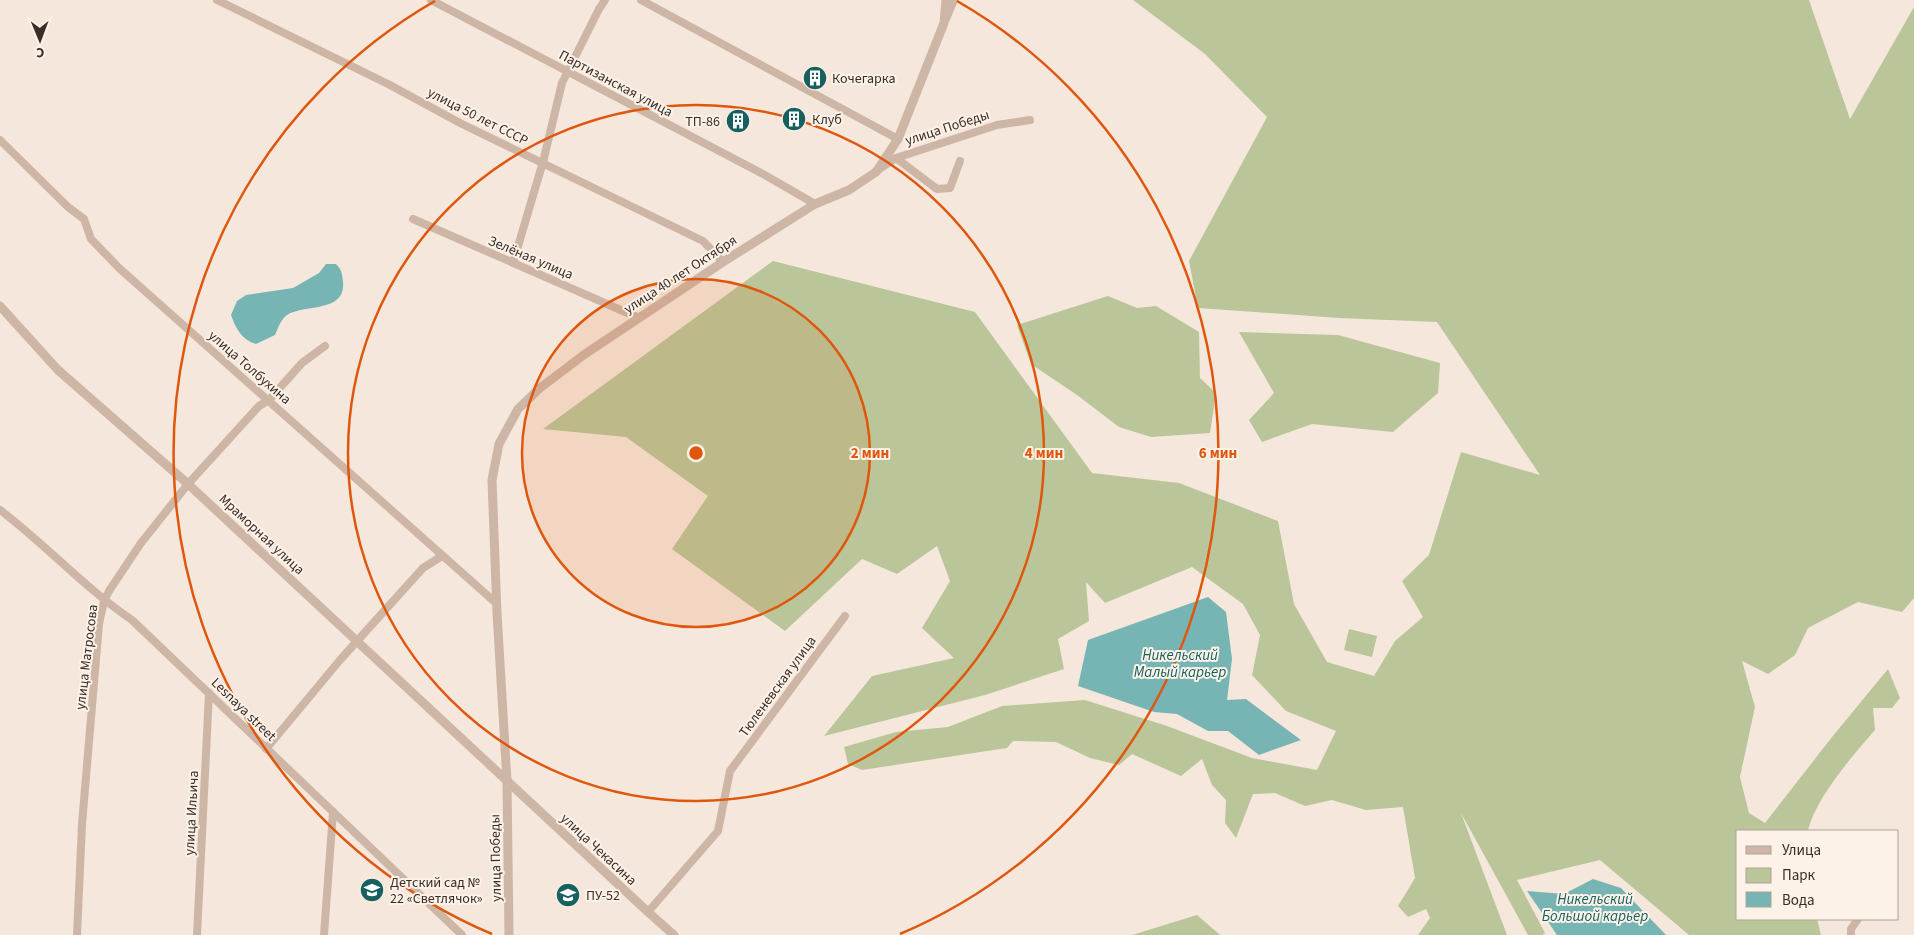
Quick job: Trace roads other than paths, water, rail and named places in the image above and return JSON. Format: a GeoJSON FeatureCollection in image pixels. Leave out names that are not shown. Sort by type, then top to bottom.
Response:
{"type":"FeatureCollection","features":[{"type":"Feature","properties":{"kind":"street","name":"улица 50 лет СССР"},"geometry":{"type":"LineString","coordinates":[[217,0],[388,84],[462,124],[703,241],[723,262]]}},
{"type":"Feature","properties":{"kind":"street","name":"Партизанская улица"},"geometry":{"type":"LineString","coordinates":[[432,0],[762,174],[815,204]]}},
{"type":"Feature","properties":{"kind":"street"},"geometry":{"type":"LineString","coordinates":[[513,264],[543,162],[562,82],[605,0]]}},
{"type":"Feature","properties":{"kind":"street"},"geometry":{"type":"LineString","coordinates":[[641,0],[898,139]]}},
{"type":"Feature","properties":{"kind":"street"},"geometry":{"type":"LineString","coordinates":[[944,23],[946,0]]}},
{"type":"Feature","properties":{"kind":"street","name":"улица 40 лет Октября"},"geometry":{"type":"LineString","coordinates":[[507,781],[496,603],[492,480],[499,444],[518,409],[540,388],[638,318],[815,204],[849,190],[876,172],[898,139],[954,0]]}},
{"type":"Feature","properties":{"kind":"street","name":"улица Победы"},"geometry":{"type":"LineString","coordinates":[[876,172],[896,158],[996,125],[1030,120]]}},
{"type":"Feature","properties":{"kind":"street","name":"улица Толбухина"},"geometry":{"type":"LineString","coordinates":[[0,140],[68,207],[84,219],[91,239],[119,268],[496,603]]}},
{"type":"Feature","properties":{"kind":"street"},"geometry":{"type":"LineString","coordinates":[[896,158],[937,189],[950,188],[960,161]]}},
{"type":"Feature","properties":{"kind":"street","name":"Зелёная улица"},"geometry":{"type":"LineString","coordinates":[[413,219],[513,264],[580,290],[638,318]]}},
{"type":"Feature","properties":{"kind":"street","name":"Мраморная улица"},"geometry":{"type":"LineString","coordinates":[[0,306],[58,370],[188,484],[507,781]]}},
{"type":"Feature","properties":{"kind":"street","name":"улица Матросова"},"geometry":{"type":"LineString","coordinates":[[77,935],[83,816],[100,624],[104,601],[109,590],[141,543],[188,484],[259,406],[269,400],[302,363],[325,346]]}},
{"type":"Feature","properties":{"kind":"street","name":"Lesnaya street"},"geometry":{"type":"LineString","coordinates":[[0,510],[32,535],[104,601],[132,620],[462,935]]}},
{"type":"Feature","properties":{"kind":"street"},"geometry":{"type":"LineString","coordinates":[[266,749],[340,660],[422,568],[442,556]]}},
{"type":"Feature","properties":{"kind":"street","name":"Тюленевская улица"},"geometry":{"type":"LineString","coordinates":[[648,912],[718,831],[730,772],[845,616]]}},
{"type":"Feature","properties":{"kind":"street","name":"улица Ильича"},"geometry":{"type":"LineString","coordinates":[[197,935],[209,693]]}},
{"type":"Feature","properties":{"kind":"street","name":"улица Победы"},"geometry":{"type":"LineString","coordinates":[[507,781],[509,935]]}},
{"type":"Feature","properties":{"kind":"street","name":"улица Чекасина"},"geometry":{"type":"LineString","coordinates":[[507,781],[674,935]]}},
{"type":"Feature","properties":{"kind":"street"},"geometry":{"type":"LineString","coordinates":[[324,935],[333,812]]}},
{"type":"Feature","properties":{"kind":"street"},"geometry":{"type":"LineString","coordinates":[[1851,935],[1851,929],[1857,920]]}},
{"type":"Feature","properties":{"kind":"water"},"geometry":{"type":"Polygon","coordinates":[[[326,264],[336,264],[341,272],[342,292],[338,299],[323,306],[287,315],[281,321],[275,335],[256,344],[247,340],[240,333],[231,315],[237,301],[246,295],[293,288],[319,273],[326,264]]]}},
{"type":"Feature","properties":{"kind":"water","name":"Никельский Малый карьер"},"geometry":{"type":"Polygon","coordinates":[[[1208,597],[1226,612],[1232,659],[1227,700],[1246,699],[1301,740],[1259,755],[1228,731],[1208,731],[1177,714],[1154,712],[1078,686],[1088,640],[1208,597]]]}},
{"type":"Feature","properties":{"kind":"water","name":"Никельский Большой карьер"},"geometry":{"type":"Polygon","coordinates":[[[1593,879],[1621,888],[1666,935],[1557,935],[1527,891],[1564,894],[1593,879]]]}},
{"type":"Feature","properties":{"kind":"place","name":"Кочегарка"},"geometry":{"type":"Point","coordinates":[815,78]}},
{"type":"Feature","properties":{"kind":"place","name":"Клуб"},"geometry":{"type":"Point","coordinates":[794,119]}},
{"type":"Feature","properties":{"kind":"place","name":"ТП-86"},"geometry":{"type":"Point","coordinates":[738,121]}},
{"type":"Feature","properties":{"kind":"place","name":"Детский сад № 22 «Светлячок»"},"geometry":{"type":"Point","coordinates":[372,890]}},
{"type":"Feature","properties":{"kind":"place","name":"ПУ-52"},"geometry":{"type":"Point","coordinates":[568,895]}}]}
